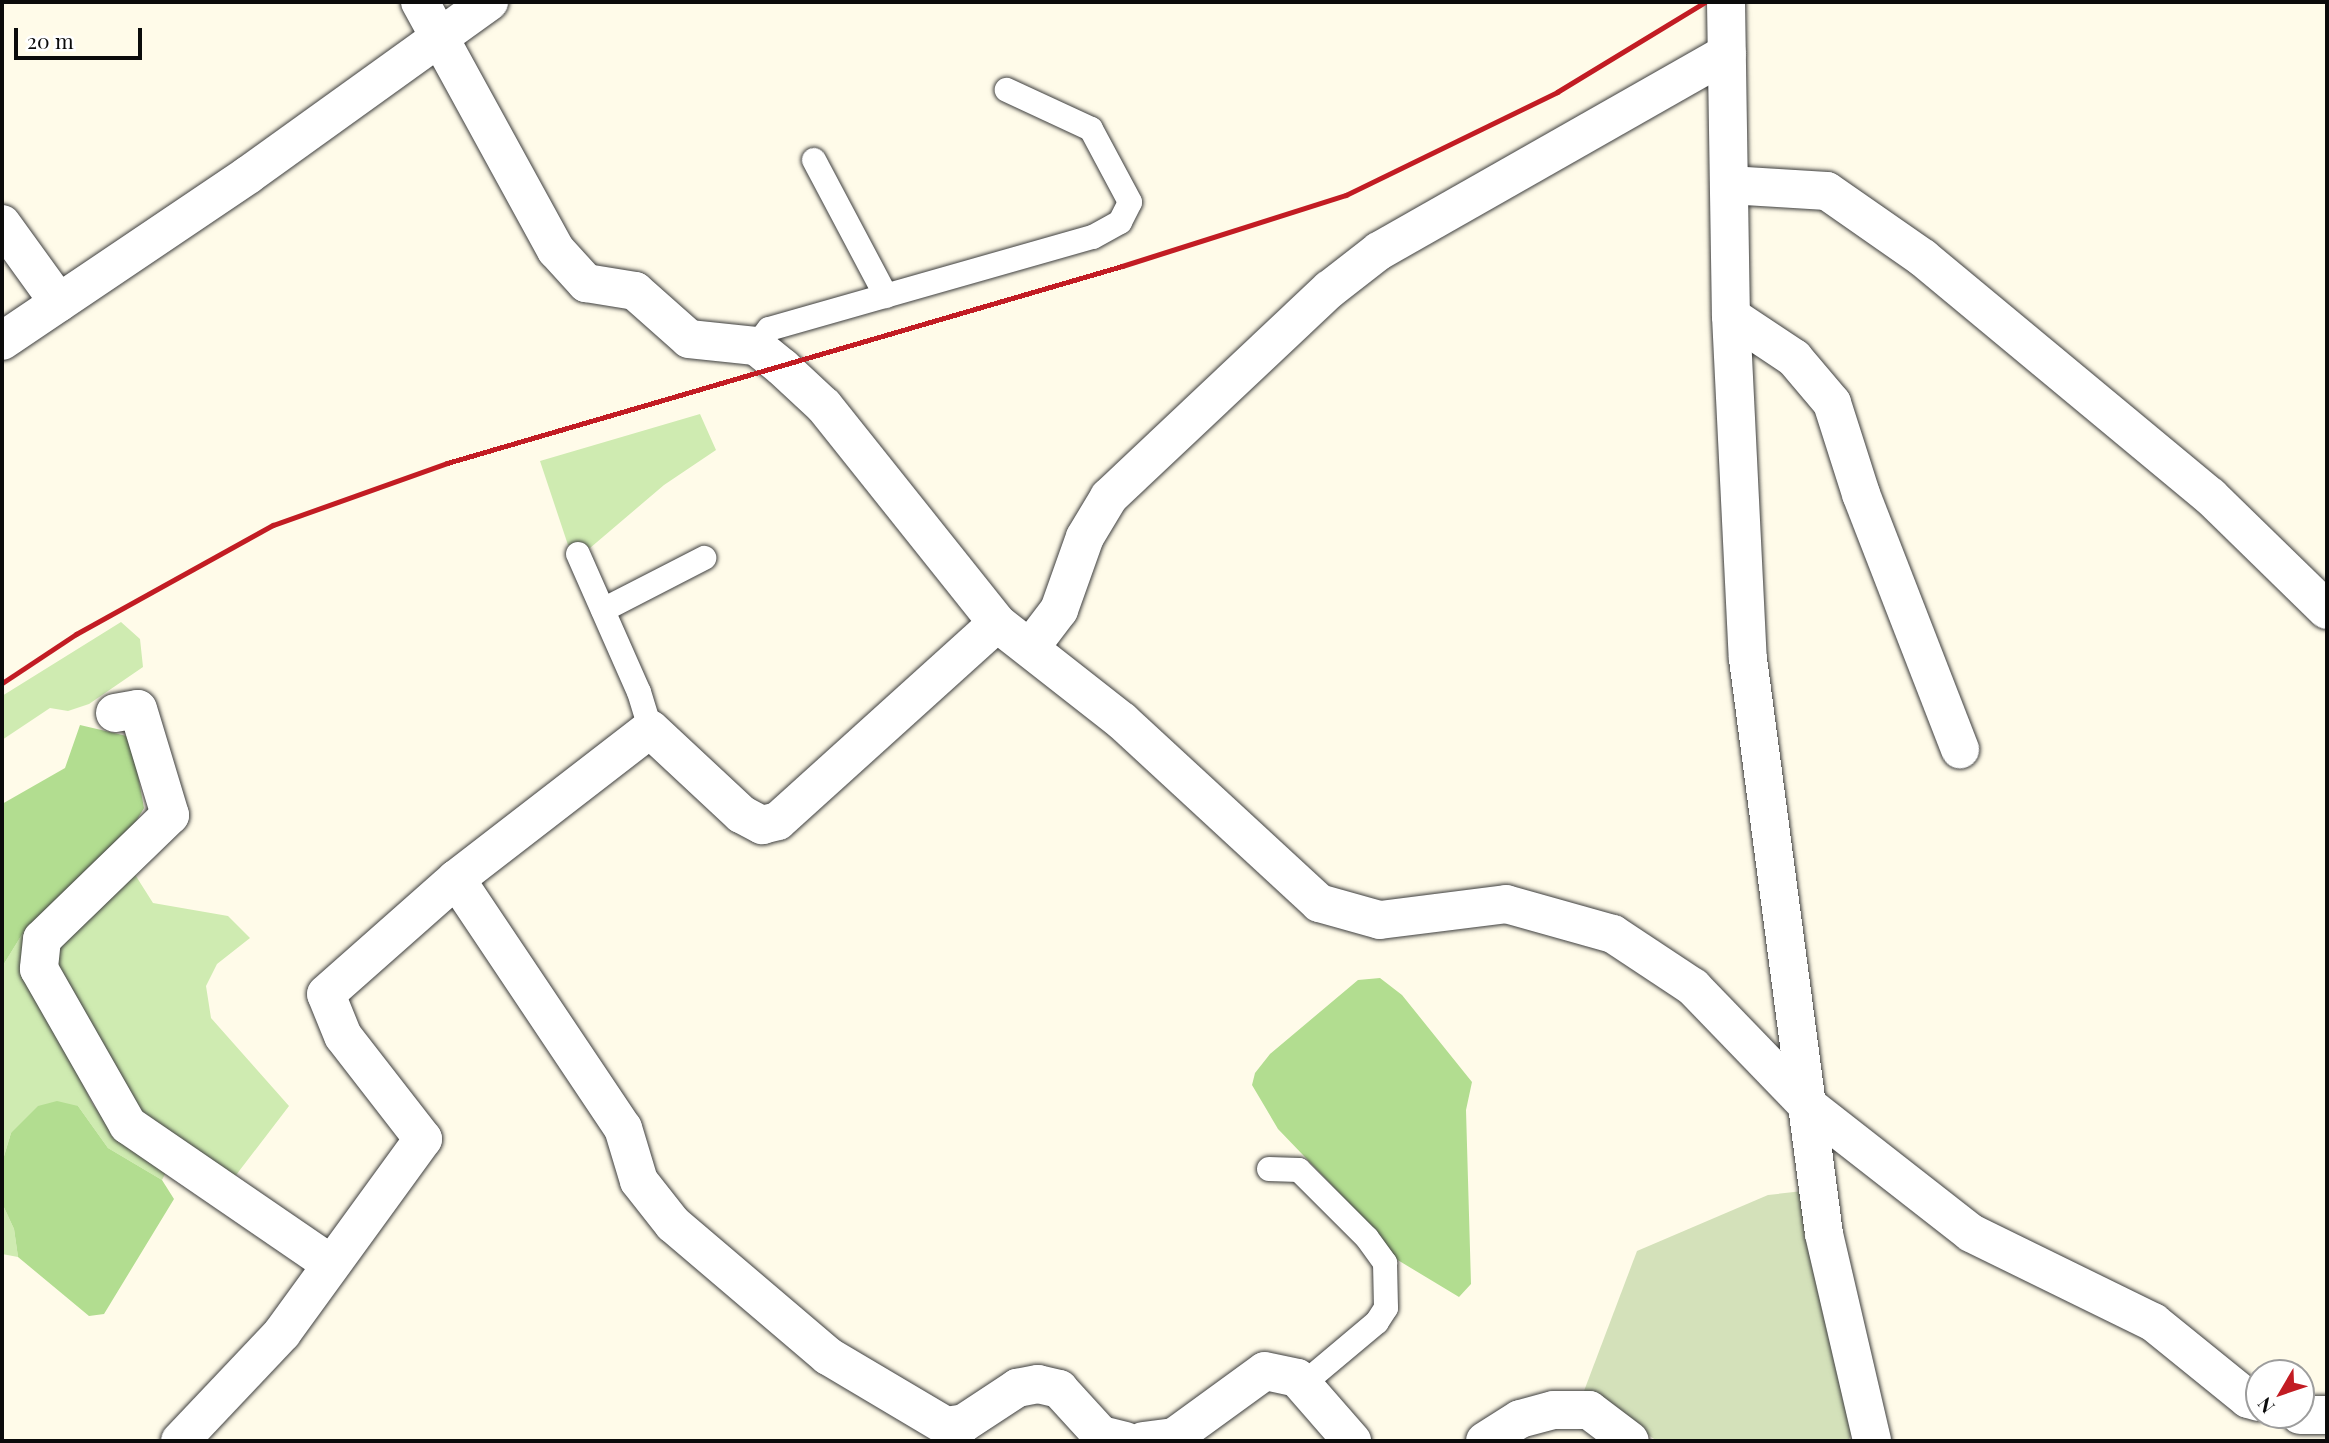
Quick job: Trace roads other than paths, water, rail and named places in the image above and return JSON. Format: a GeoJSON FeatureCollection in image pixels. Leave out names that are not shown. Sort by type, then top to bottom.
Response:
{"type":"FeatureCollection","features":[{"type":"Feature","properties":{"kind":"street"},"geometry":{"type":"LineString","coordinates":[[421,2],[438,38],[556,250],[586,283],[635,291],[689,339],[756,346],[824,407],[997,623],[1122,721],[1320,903],[1380,920],[1506,904],[1613,934],[1693,987],[1806,1104],[1971,1233],[2153,1322],[2245,1397]]}},
{"type":"Feature","properties":{"kind":"street"},"geometry":{"type":"LineString","coordinates":[[2,341],[248,175],[489,2]]}},
{"type":"Feature","properties":{"kind":"street"},"geometry":{"type":"LineString","coordinates":[[1726,2],[1731,316],[1748,659],[1824,1234],[1872,1441]]}},
{"type":"Feature","properties":{"kind":"street"},"geometry":{"type":"LineString","coordinates":[[1030,648],[1059,611],[1085,537],[1109,497],[1330,289],[1379,251],[1727,53]]}},
{"type":"Feature","properties":{"kind":"street"},"geometry":{"type":"LineString","coordinates":[[1729,185],[1827,191],[1923,258],[2210,496],[2327,610]]}},
{"type":"Feature","properties":{"kind":"street"},"geometry":{"type":"LineString","coordinates":[[2,224],[58,303]]}},
{"type":"Feature","properties":{"kind":"street"},"geometry":{"type":"LineString","coordinates":[[1731,316],[1794,358],[1832,403],[1861,494],[1960,749]]}},
{"type":"Feature","properties":{"kind":"street"},"geometry":{"type":"LineString","coordinates":[[180,1441],[282,1333],[423,1139],[343,1036],[326,994],[456,879],[650,729],[741,814],[762,825],[778,821],[997,623]]}},
{"type":"Feature","properties":{"kind":"street"},"geometry":{"type":"LineString","coordinates":[[115,713],[138,709],[170,815],[42,939],[39,969],[128,1125],[331,1264]]}},
{"type":"Feature","properties":{"kind":"street"},"geometry":{"type":"LineString","coordinates":[[456,879],[623,1129],[639,1181],[673,1224],[828,1356],[946,1426],[964,1423],[1017,1388],[1038,1384],[1059,1389],[1101,1435],[1125,1441]]}},
{"type":"Feature","properties":{"kind":"street"},"geometry":{"type":"LineString","coordinates":[[1143,1441],[1174,1437],[1265,1371],[1297,1378],[1352,1441]]}},
{"type":"Feature","properties":{"kind":"street"},"geometry":{"type":"LineString","coordinates":[[1485,1441],[1520,1419],[1566,1410],[1589,1410],[1630,1441]]}},
{"type":"Feature","properties":{"kind":"lane"},"geometry":{"type":"LineString","coordinates":[[756,346],[769,329],[1093,237],[1120,222],[1130,202],[1091,129],[1007,90]]}},
{"type":"Feature","properties":{"kind":"lane"},"geometry":{"type":"LineString","coordinates":[[814,160],[886,296]]}},
{"type":"Feature","properties":{"kind":"lane"},"geometry":{"type":"LineString","coordinates":[[578,554],[650,729]]}},
{"type":"Feature","properties":{"kind":"lane"},"geometry":{"type":"LineString","coordinates":[[603,610],[704,558]]}},
{"type":"Feature","properties":{"kind":"lane"},"geometry":{"type":"LineString","coordinates":[[1269,1169],[1299,1170],[1367,1238],[1385,1263],[1386,1308],[1377,1322],[1303,1384]]}},
{"type":"Feature","properties":{"kind":"railway"},"geometry":{"type":"LineString","coordinates":[[2,683],[76,634],[273,525],[447,463],[1122,266],[1346,195],[1557,92],[1705,2]]}}]}
